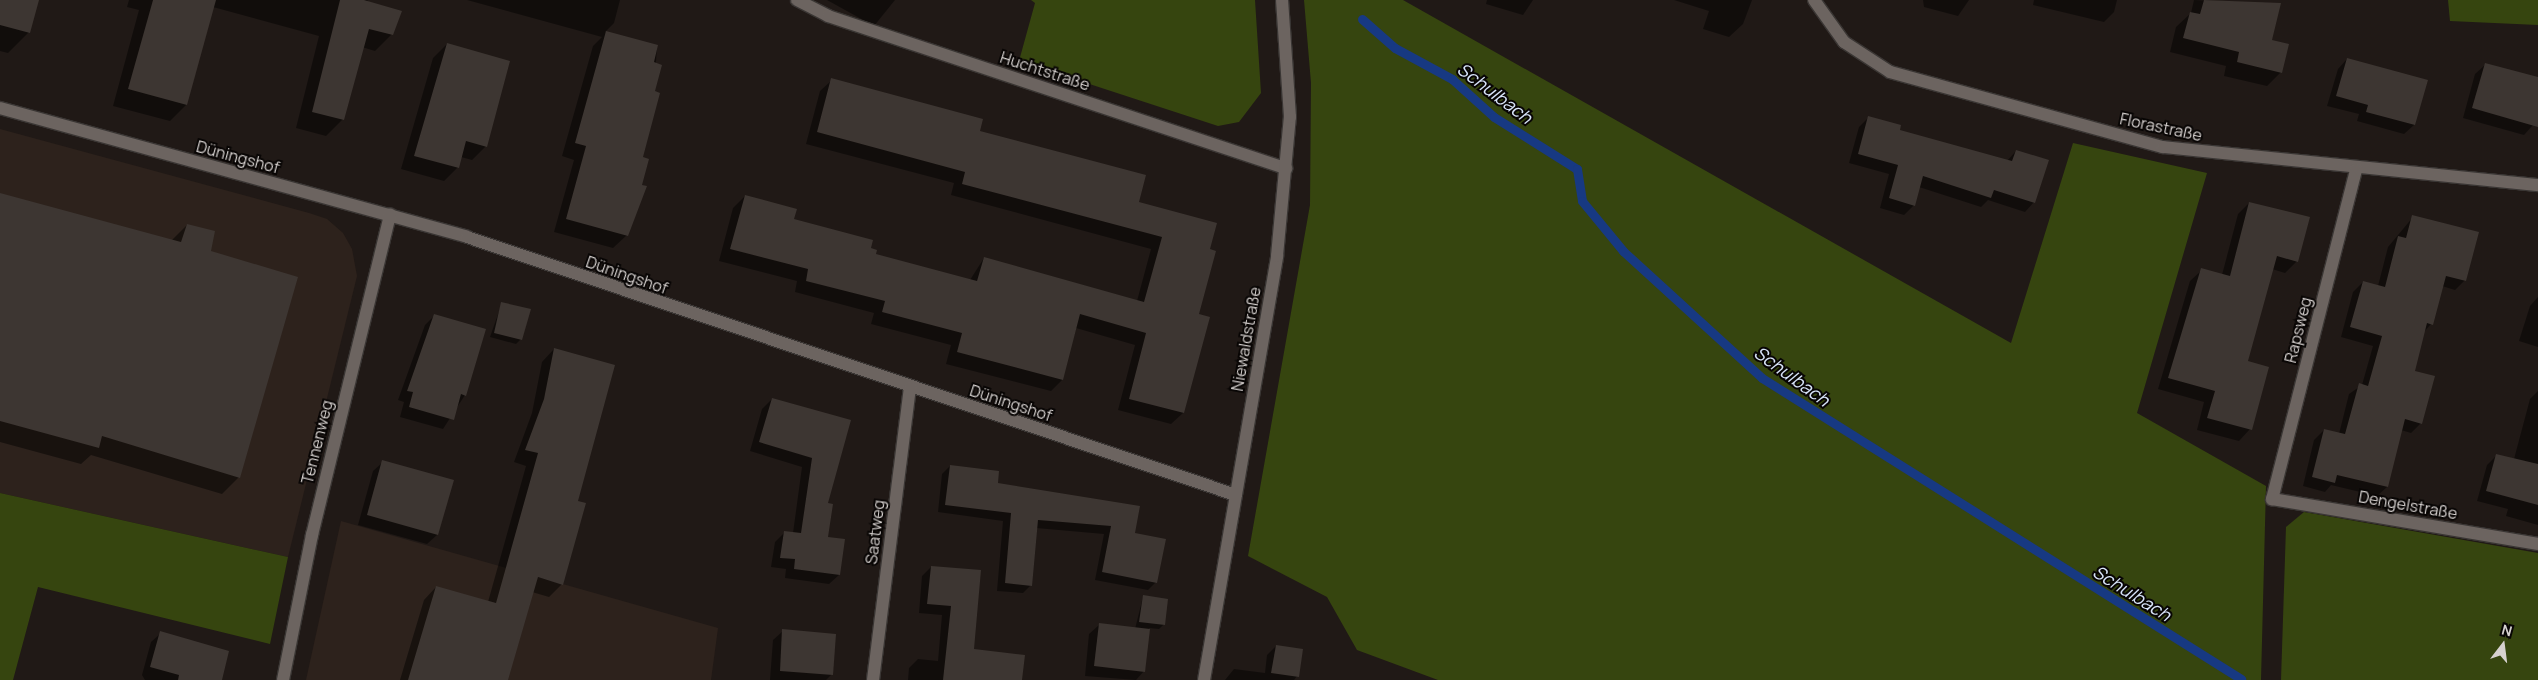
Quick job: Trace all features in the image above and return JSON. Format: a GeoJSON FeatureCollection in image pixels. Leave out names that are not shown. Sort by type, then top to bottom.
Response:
{"type":"FeatureCollection","features":[{"type":"Feature","properties":{"kind":"street","name":"Huchtstraße"},"geometry":{"type":"LineString","coordinates":[[797,0],[828,16],[1286,168]]}},
{"type":"Feature","properties":{"kind":"street","name":"Niewaldstraße"},"geometry":{"type":"LineString","coordinates":[[1204,680],[1277,256],[1286,168],[1289,72],[1282,0]]}},
{"type":"Feature","properties":{"kind":"street","name":"Florastraße"},"geometry":{"type":"LineString","coordinates":[[1814,0],[1844,42],[1890,72],[2163,147],[2356,170],[2538,186]]}},
{"type":"Feature","properties":{"kind":"street","name":"Düningshof"},"geometry":{"type":"LineString","coordinates":[[0,108],[390,214],[1236,495]]}},
{"type":"Feature","properties":{"kind":"street","name":"Rapsweg"},"geometry":{"type":"LineString","coordinates":[[2272,499],[2356,170]]}},
{"type":"Feature","properties":{"kind":"street","name":"Tennenweg"},"geometry":{"type":"LineString","coordinates":[[283,680],[312,535],[390,214]]}},
{"type":"Feature","properties":{"kind":"street","name":"Saatweg"},"geometry":{"type":"LineString","coordinates":[[872,680],[910,387]]}},
{"type":"Feature","properties":{"kind":"street","name":"Dengelstraße"},"geometry":{"type":"LineString","coordinates":[[2272,499],[2538,544]]}},
{"type":"Feature","properties":{"kind":"shaded area"},"geometry":{"type":"Polygon","coordinates":[[[0,129],[309,213],[327,219],[343,233],[352,249],[357,276],[288,557],[0,493],[0,129]]]}},
{"type":"Feature","properties":{"kind":"shaded area"},"geometry":{"type":"Polygon","coordinates":[[[341,521],[718,628],[711,680],[306,680],[341,521]]]}},
{"type":"Feature","properties":{"kind":"green space"},"geometry":{"type":"Polygon","coordinates":[[[1031,0],[1255,0],[1261,93],[1239,122],[1218,126],[1019,61],[1035,3],[1031,0]]]}},
{"type":"Feature","properties":{"kind":"green space"},"geometry":{"type":"Polygon","coordinates":[[[1304,0],[1403,0],[2011,343],[2073,143],[2207,173],[2137,413],[2266,486],[2261,680],[1438,680],[1357,650],[1327,597],[1248,556],[1310,205],[1311,83],[1304,0]]]}},
{"type":"Feature","properties":{"kind":"green space"},"geometry":{"type":"Polygon","coordinates":[[[2448,0],[2538,0],[2538,25],[2450,21],[2448,0]]]}},
{"type":"Feature","properties":{"kind":"green space"},"geometry":{"type":"Polygon","coordinates":[[[0,493],[288,557],[270,644],[38,587],[13,680],[0,680],[0,493]]]}},
{"type":"Feature","properties":{"kind":"green space"},"geometry":{"type":"Polygon","coordinates":[[[2304,512],[2538,553],[2538,680],[2281,680],[2286,527],[2304,512]]]}},
{"type":"Feature","properties":{"kind":"building"},"geometry":{"type":"Polygon","coordinates":[[[0,0],[39,0],[30,33],[0,25],[0,0]]]}},
{"type":"Feature","properties":{"kind":"building"},"geometry":{"type":"Polygon","coordinates":[[[153,0],[216,0],[187,105],[128,89],[153,0]]]}},
{"type":"Feature","properties":{"kind":"building"},"geometry":{"type":"Polygon","coordinates":[[[340,0],[364,0],[402,11],[393,35],[369,29],[344,120],[312,112],[340,0]]]}},
{"type":"Feature","properties":{"kind":"building"},"geometry":{"type":"Polygon","coordinates":[[[2204,0],[2281,3],[2272,40],[2289,44],[2282,73],[2237,62],[2239,52],[2183,38],[2190,12],[2200,14],[2204,0]]]}},
{"type":"Feature","properties":{"kind":"building"},"geometry":{"type":"Polygon","coordinates":[[[606,31],[658,45],[654,62],[662,65],[655,91],[660,93],[643,157],[649,159],[642,185],[647,186],[628,236],[566,219],[586,146],[575,143],[606,31]]]}},
{"type":"Feature","properties":{"kind":"building"},"geometry":{"type":"Polygon","coordinates":[[[447,43],[510,61],[487,147],[466,141],[459,168],[414,156],[447,43]]]}},
{"type":"Feature","properties":{"kind":"building"},"geometry":{"type":"Polygon","coordinates":[[[2347,58],[2428,80],[2415,125],[2366,112],[2368,105],[2336,96],[2347,58]]]}},
{"type":"Feature","properties":{"kind":"building"},"geometry":{"type":"Polygon","coordinates":[[[2485,63],[2538,77],[2538,127],[2472,108],[2485,63]]]}},
{"type":"Feature","properties":{"kind":"building"},"geometry":{"type":"Polygon","coordinates":[[[831,78],[983,119],[980,131],[1146,175],[1139,202],[1217,223],[1210,249],[1216,251],[1199,314],[1210,317],[1184,413],[1129,399],[1146,333],[1080,314],[1063,380],[957,352],[962,333],[882,312],[885,301],[806,281],[808,269],[730,249],[745,195],[797,209],[794,219],[873,240],[871,248],[877,250],[876,254],[977,281],[984,257],[1144,302],[1162,237],[962,184],[965,172],[817,132],[831,78]]]}},
{"type":"Feature","properties":{"kind":"building"},"geometry":{"type":"Polygon","coordinates":[[[1868,116],[1901,125],[1900,130],[2012,161],[2016,150],[2049,160],[2035,203],[1994,190],[1991,198],[1923,176],[1915,206],[1889,198],[1898,165],[1858,154],[1868,116]]]}},
{"type":"Feature","properties":{"kind":"building"},"geometry":{"type":"Polygon","coordinates":[[[0,193],[181,242],[187,224],[215,231],[211,251],[298,277],[240,478],[102,436],[99,448],[0,421],[0,193]]]}},
{"type":"Feature","properties":{"kind":"building"},"geometry":{"type":"Polygon","coordinates":[[[2249,202],[2310,217],[2298,262],[2277,256],[2248,361],[2269,367],[2252,430],[2207,418],[2215,391],[2168,378],[2201,268],[2230,276],[2249,202]]]}},
{"type":"Feature","properties":{"kind":"building"},"geometry":{"type":"Polygon","coordinates":[[[2412,215],[2479,232],[2466,281],[2446,276],[2433,325],[2427,323],[2415,371],[2435,376],[2422,424],[2405,419],[2388,487],[2337,475],[2335,483],[2312,477],[2324,429],[2345,434],[2359,383],[2368,386],[2382,336],[2350,327],[2363,281],[2385,287],[2398,236],[2406,238],[2412,215]]]}},
{"type":"Feature","properties":{"kind":"building"},"geometry":{"type":"Polygon","coordinates":[[[501,302],[531,309],[522,340],[494,333],[501,302]]]}},
{"type":"Feature","properties":{"kind":"building"},"geometry":{"type":"Polygon","coordinates":[[[434,314],[486,329],[466,396],[461,394],[454,420],[409,407],[413,392],[407,391],[434,314]]]}},
{"type":"Feature","properties":{"kind":"building"},"geometry":{"type":"Polygon","coordinates":[[[554,348],[615,365],[578,501],[586,503],[563,585],[538,577],[508,680],[408,680],[436,586],[496,603],[538,453],[525,450],[544,399],[554,348]]]}},
{"type":"Feature","properties":{"kind":"building"},"geometry":{"type":"Polygon","coordinates":[[[772,398],[851,420],[828,503],[833,504],[828,537],[845,539],[840,575],[794,569],[795,559],[780,558],[784,531],[801,533],[812,458],[759,442],[772,398]]]}},
{"type":"Feature","properties":{"kind":"building"},"geometry":{"type":"Polygon","coordinates":[[[2496,454],[2538,464],[2538,505],[2486,491],[2496,454]]]}},
{"type":"Feature","properties":{"kind":"building"},"geometry":{"type":"Polygon","coordinates":[[[382,460],[454,480],[438,535],[367,515],[382,460]]]}},
{"type":"Feature","properties":{"kind":"building"},"geometry":{"type":"Polygon","coordinates":[[[950,465],[999,471],[998,483],[1140,506],[1135,533],[1166,539],[1157,583],[1102,572],[1111,526],[1038,520],[1032,586],[1005,583],[1011,513],[945,505],[950,465]]]}},
{"type":"Feature","properties":{"kind":"building"},"geometry":{"type":"Polygon","coordinates":[[[931,566],[981,570],[974,649],[1025,655],[1022,680],[943,680],[951,606],[927,604],[931,566]]]}},
{"type":"Feature","properties":{"kind":"building"},"geometry":{"type":"Polygon","coordinates":[[[1143,595],[1168,599],[1165,625],[1139,622],[1143,595]]]}},
{"type":"Feature","properties":{"kind":"building"},"geometry":{"type":"Polygon","coordinates":[[[1099,623],[1150,629],[1145,672],[1094,666],[1099,623]]]}},
{"type":"Feature","properties":{"kind":"building"},"geometry":{"type":"Polygon","coordinates":[[[782,629],[836,634],[833,675],[780,671],[782,629]]]}},
{"type":"Feature","properties":{"kind":"building"},"geometry":{"type":"Polygon","coordinates":[[[160,631],[229,651],[222,680],[178,680],[179,675],[150,667],[160,631]]]}},
{"type":"Feature","properties":{"kind":"building"},"geometry":{"type":"Polygon","coordinates":[[[1276,645],[1303,649],[1299,677],[1271,673],[1276,645]]]}},
{"type":"Feature","properties":{"kind":"waterway","name":"Schulbach"},"geometry":{"type":"LineString","coordinates":[[1362,19],[1395,48],[1452,79],[1494,117],[1577,169],[1582,201],[1623,251],[1762,378],[2241,679]]}}]}
